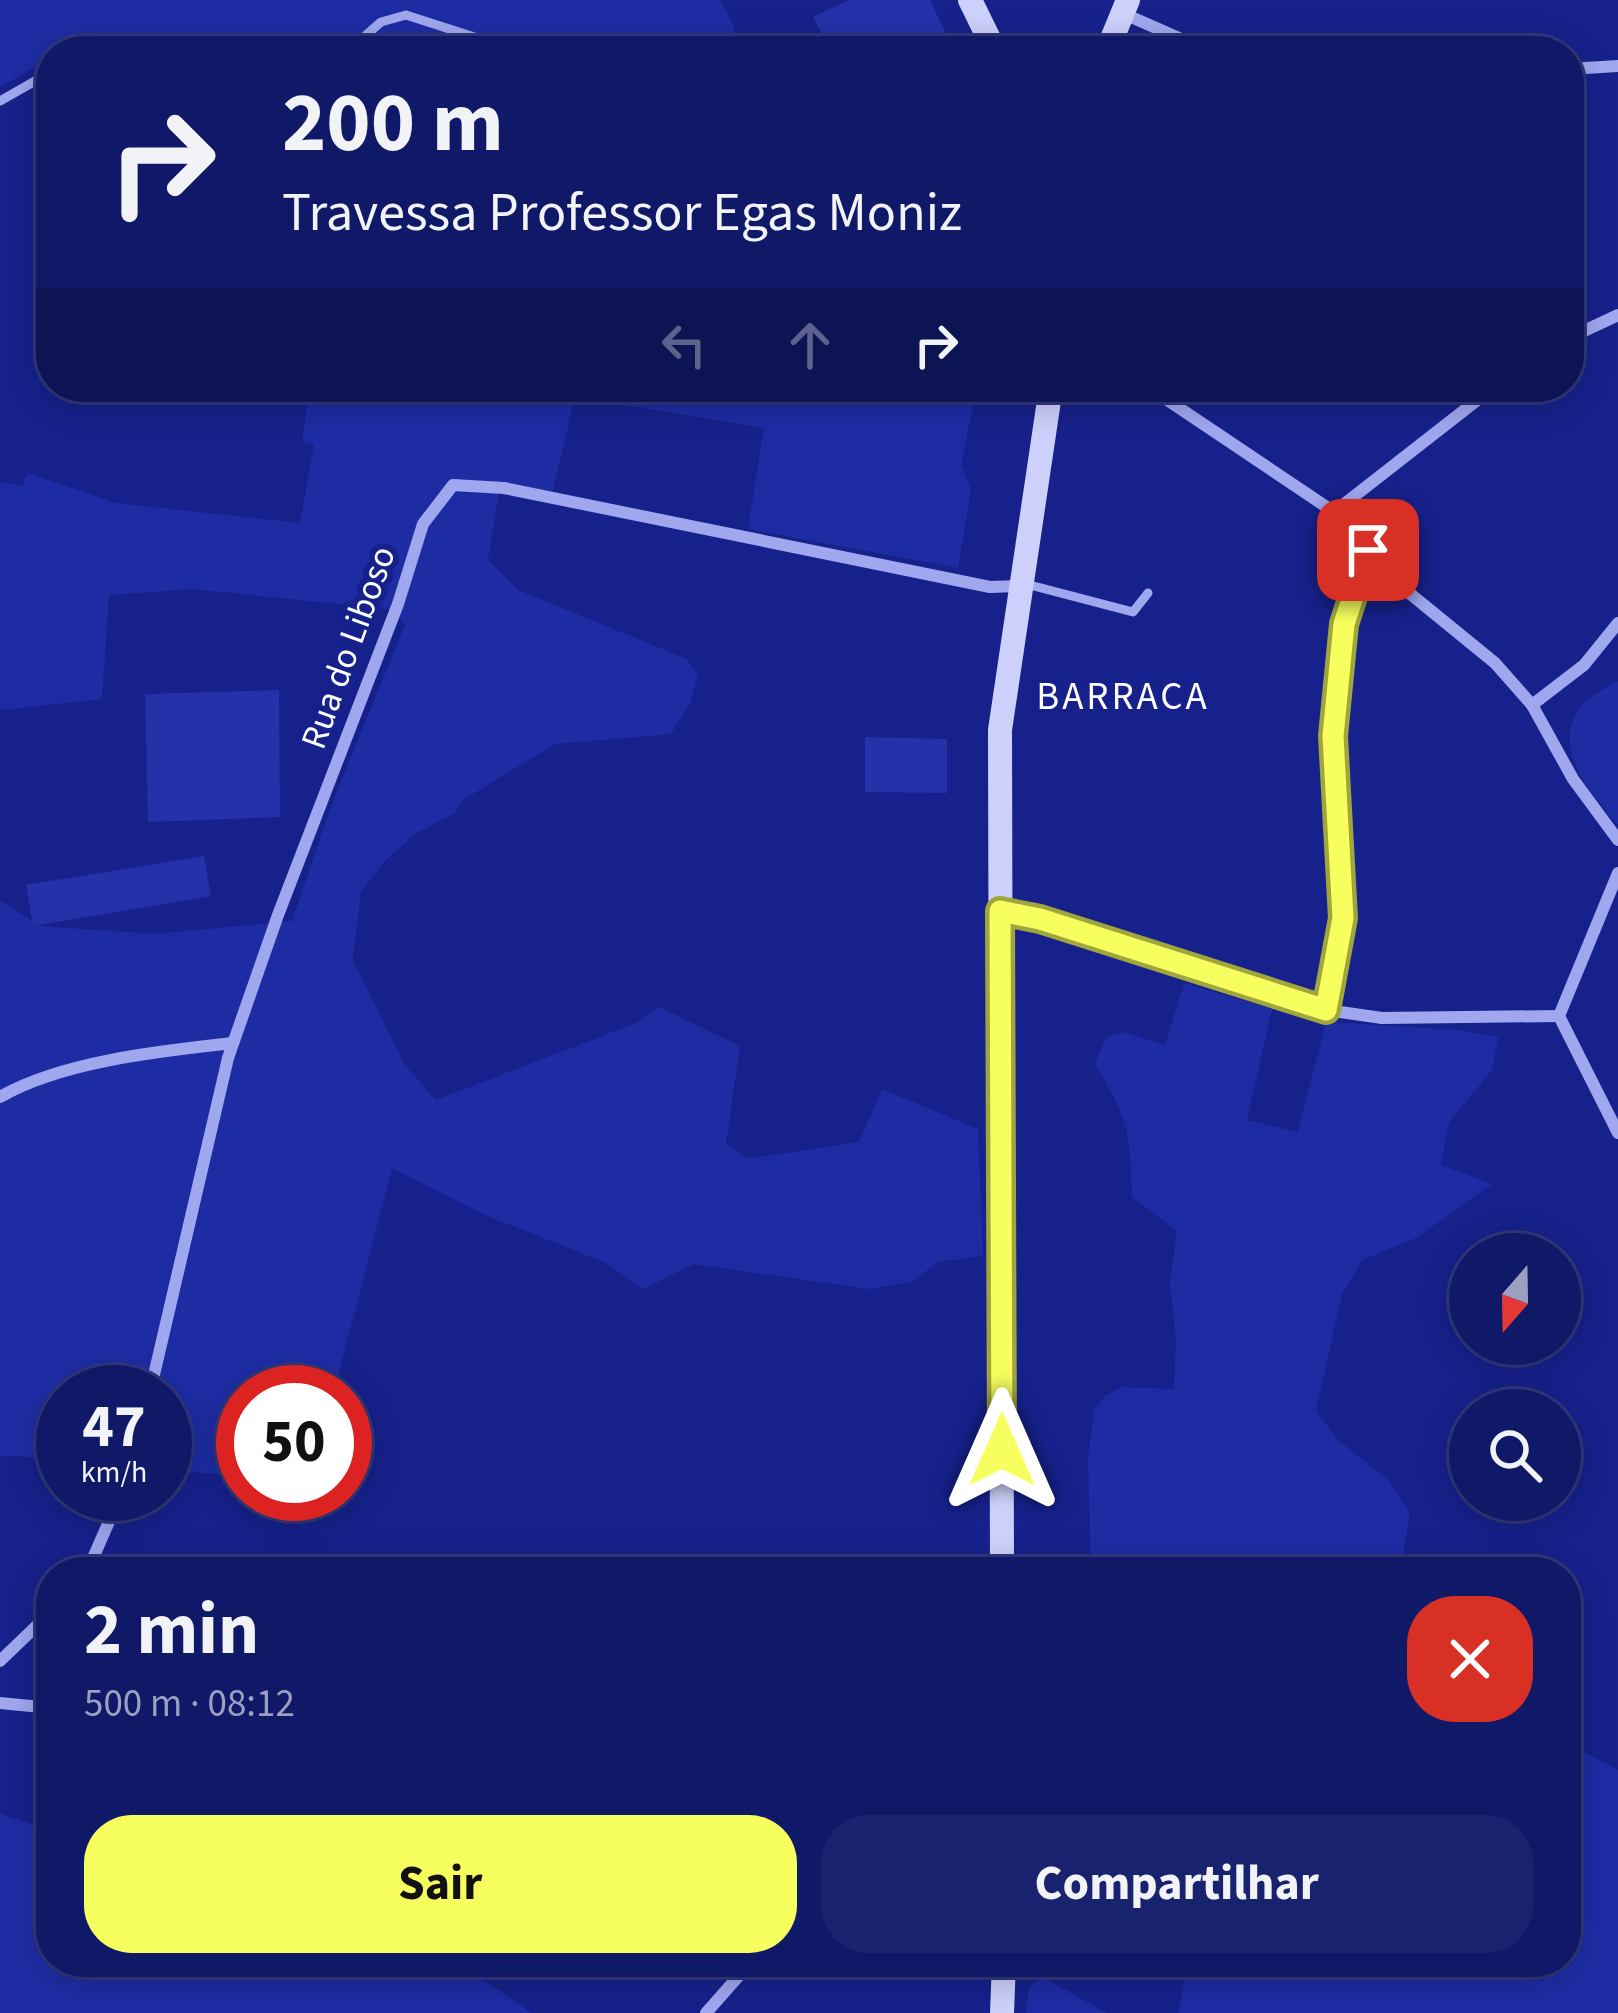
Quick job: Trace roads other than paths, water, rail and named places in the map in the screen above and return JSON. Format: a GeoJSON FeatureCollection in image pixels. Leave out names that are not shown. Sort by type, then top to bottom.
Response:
{"type":"FeatureCollection","features":[{"type":"Feature","properties":{"kind":"main road"},"geometry":{"type":"LineString","coordinates":[[970,0],[988,36]]}},
{"type":"Feature","properties":{"kind":"main road"},"geometry":{"type":"LineString","coordinates":[[1113,36],[1125,6]]}},
{"type":"Feature","properties":{"kind":"main road"},"geometry":{"type":"LineString","coordinates":[[1002,1557],[1000,730],[1049,402]]}},
{"type":"Feature","properties":{"kind":"main road"},"geometry":{"type":"LineString","coordinates":[[1003,2013],[1004,1977]]}},
{"type":"Feature","properties":{"kind":"street"},"geometry":{"type":"LineString","coordinates":[[1125,6],[1179,36]]}},
{"type":"Feature","properties":{"kind":"street"},"geometry":{"type":"LineString","coordinates":[[1584,68],[1618,66]]}},
{"type":"Feature","properties":{"kind":"street"},"geometry":{"type":"LineString","coordinates":[[1584,331],[1618,315]]}},
{"type":"Feature","properties":{"kind":"street"},"geometry":{"type":"LineString","coordinates":[[1170,402],[1334,512],[1408,592],[1495,663],[1532,705],[1573,779],[1618,840]]}},
{"type":"Feature","properties":{"kind":"street"},"geometry":{"type":"LineString","coordinates":[[1334,512],[1475,402]]}},
{"type":"Feature","properties":{"kind":"street","name":"Rua do Liboso"},"geometry":{"type":"LineString","coordinates":[[156,1365],[233,1043],[398,604],[423,524],[453,484],[504,488],[990,586],[1021,586]]}},
{"type":"Feature","properties":{"kind":"street"},"geometry":{"type":"LineString","coordinates":[[1326,1010],[1343,918],[1333,736],[1344,624],[1368,550]]}},
{"type":"Feature","properties":{"kind":"street"},"geometry":{"type":"LineString","coordinates":[[1532,705],[1584,665],[1618,623]]}},
{"type":"Feature","properties":{"kind":"street"},"geometry":{"type":"LineString","coordinates":[[1618,873],[1559,1016],[1618,1133]]}},
{"type":"Feature","properties":{"kind":"street"},"geometry":{"type":"LineString","coordinates":[[1000,911],[1040,919],[1326,1010],[1382,1018],[1559,1016]]}},
{"type":"Feature","properties":{"kind":"street"},"geometry":{"type":"LineString","coordinates":[[0,1097],[22,1084],[143,1053],[233,1043]]}},
{"type":"Feature","properties":{"kind":"street"},"geometry":{"type":"LineString","coordinates":[[94,1557],[110,1521]]}},
{"type":"Feature","properties":{"kind":"street"},"geometry":{"type":"LineString","coordinates":[[0,1661],[36,1626]]}},
{"type":"Feature","properties":{"kind":"street"},"geometry":{"type":"LineString","coordinates":[[0,1703],[36,1707]]}},
{"type":"Feature","properties":{"kind":"street"},"geometry":{"type":"LineString","coordinates":[[706,2013],[738,1977]]}},
{"type":"Feature","properties":{"kind":"lane"},"geometry":{"type":"LineString","coordinates":[[401,0],[406,15]]}},
{"type":"Feature","properties":{"kind":"lane"},"geometry":{"type":"LineString","coordinates":[[365,36],[381,22],[406,15],[471,36]]}},
{"type":"Feature","properties":{"kind":"lane"},"geometry":{"type":"LineString","coordinates":[[0,101],[36,81]]}},
{"type":"Feature","properties":{"kind":"lane"},"geometry":{"type":"LineString","coordinates":[[1021,586],[1031,583],[1132,612],[1148,593]]}},
{"type":"Feature","properties":{"kind":"district","name":"BARRACA"},"geometry":{"type":"Point","coordinates":[1123,695]}}]}
